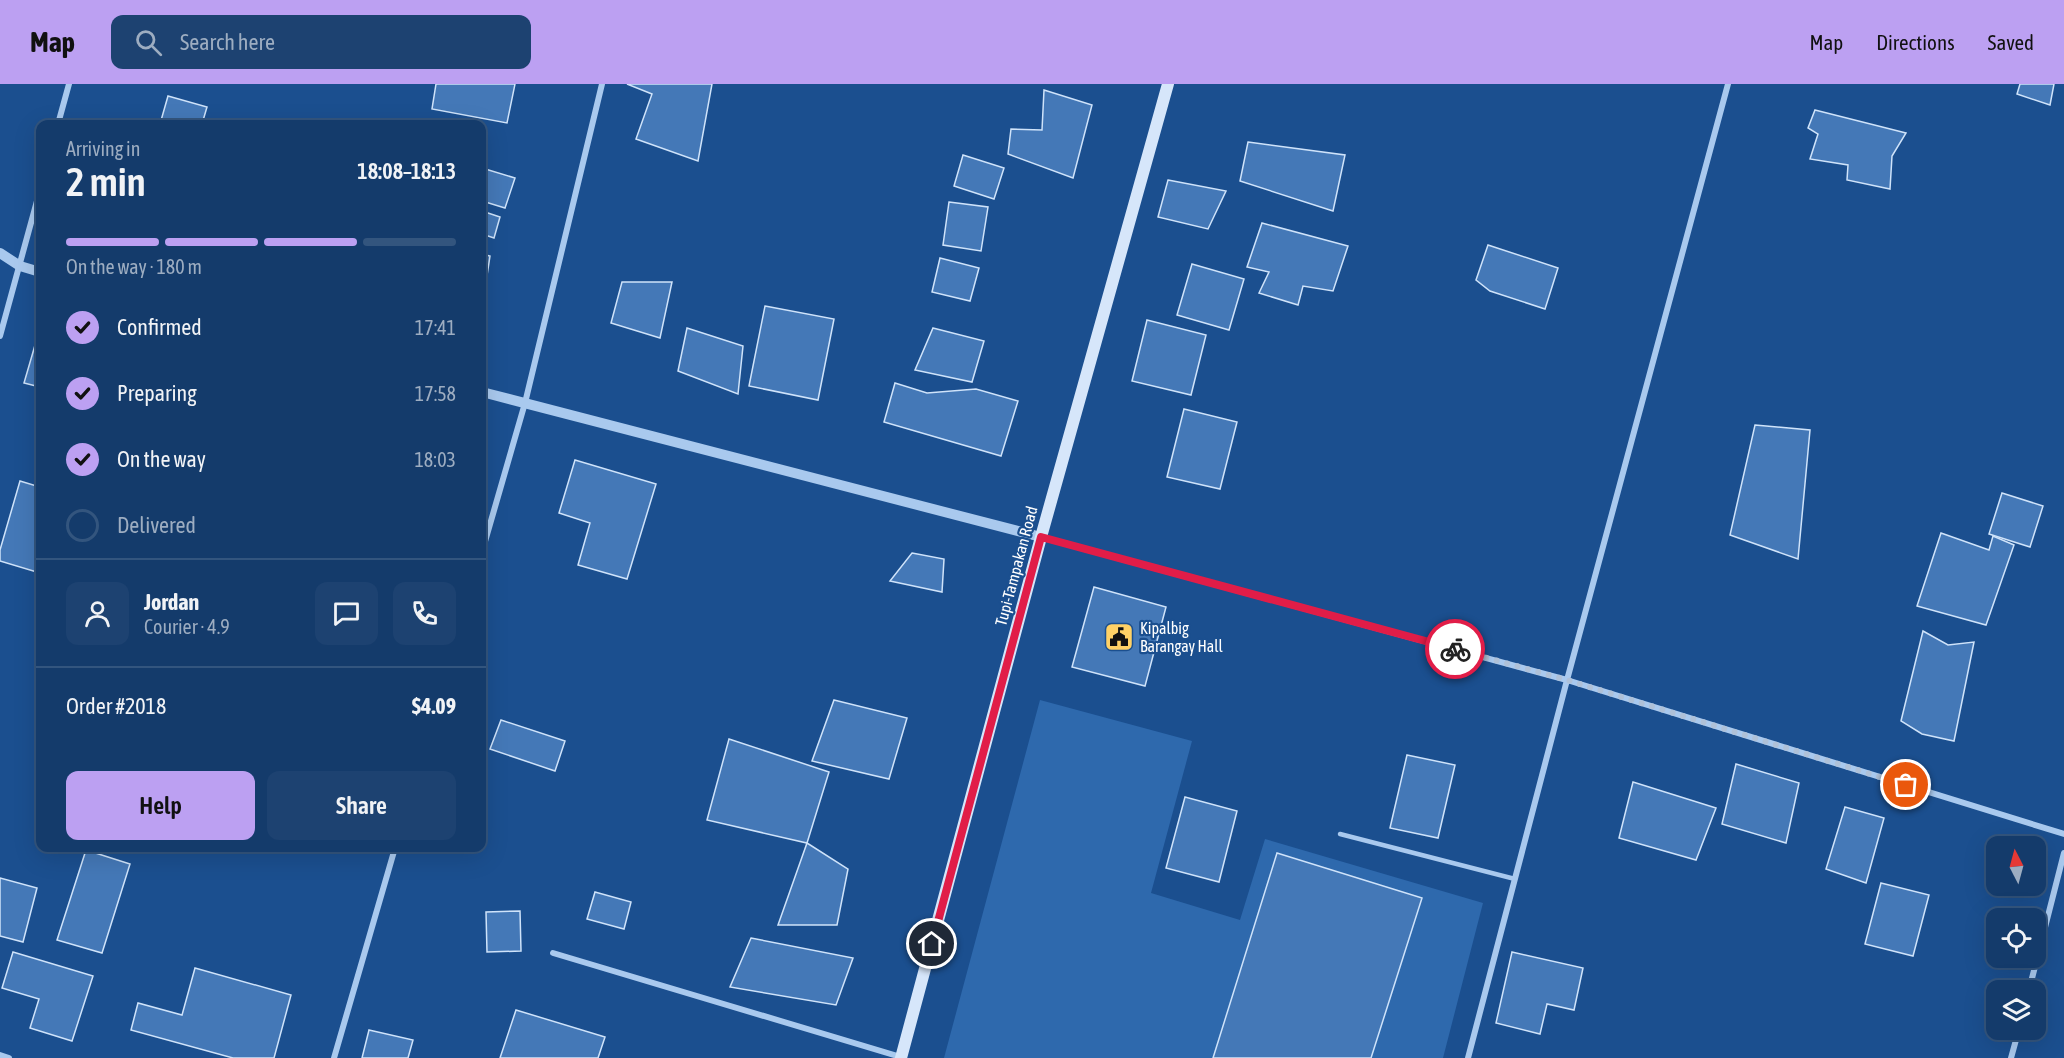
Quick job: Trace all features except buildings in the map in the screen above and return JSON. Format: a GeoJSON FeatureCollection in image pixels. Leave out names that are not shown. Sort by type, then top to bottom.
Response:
{"type":"FeatureCollection","features":[{"type":"Feature","properties":{"kind":"main road","name":"Tupi-Tampakan Road"},"geometry":{"type":"LineString","coordinates":[[901,1057],[1041,537],[1168,84]]}},
{"type":"Feature","properties":{"kind":"street"},"geometry":{"type":"LineString","coordinates":[[59,120],[69,84]]}},
{"type":"Feature","properties":{"kind":"street"},"geometry":{"type":"LineString","coordinates":[[486,538],[525,403],[602,84]]}},
{"type":"Feature","properties":{"kind":"street"},"geometry":{"type":"LineString","coordinates":[[1468,1058],[1567,680],[1728,84]]}},
{"type":"Feature","properties":{"kind":"street"},"geometry":{"type":"LineString","coordinates":[[0,336],[36,205]]}},
{"type":"Feature","properties":{"kind":"street"},"geometry":{"type":"LineString","coordinates":[[0,253],[20,266],[36,271]]}},
{"type":"Feature","properties":{"kind":"street"},"geometry":{"type":"LineString","coordinates":[[486,393],[1041,537],[1567,680],[2064,834]]}},
{"type":"Feature","properties":{"kind":"street"},"geometry":{"type":"LineString","coordinates":[[334,1058],[394,852]]}},
{"type":"Feature","properties":{"kind":"street"},"geometry":{"type":"LineString","coordinates":[[2032,980],[2064,853]]}},
{"type":"Feature","properties":{"kind":"street"},"geometry":{"type":"LineString","coordinates":[[553,953],[901,1057]]}},
{"type":"Feature","properties":{"kind":"street"},"geometry":{"type":"LineString","coordinates":[[2011,1058],[2016,1040]]}},
{"type":"Feature","properties":{"kind":"street"},"geometry":{"type":"LineString","coordinates":[[0,1055],[9,1058]]}},
{"type":"Feature","properties":{"kind":"lane"},"geometry":{"type":"LineString","coordinates":[[1340,834],[1515,879]]}},
{"type":"Feature","properties":{"kind":"shaded area"},"geometry":{"type":"Polygon","coordinates":[[[1040,700],[1192,741],[1151,893],[1240,920],[1265,839],[1483,903],[1443,1058],[944,1058],[1040,700]]]}},
{"type":"Feature","properties":{"kind":"way so far"},"geometry":{"type":"LineString","coordinates":[[1455,649],[1567,680],[1906,785]]}},
{"type":"Feature","properties":{"kind":"place","name":"Kipalbig Barangay Hall"},"geometry":{"type":"Point","coordinates":[1119,637]}},
{"type":"Feature","properties":{"kind":"route"},"geometry":{"type":"LineString","coordinates":[[932,944],[1041,537],[1455,649]]}}]}
